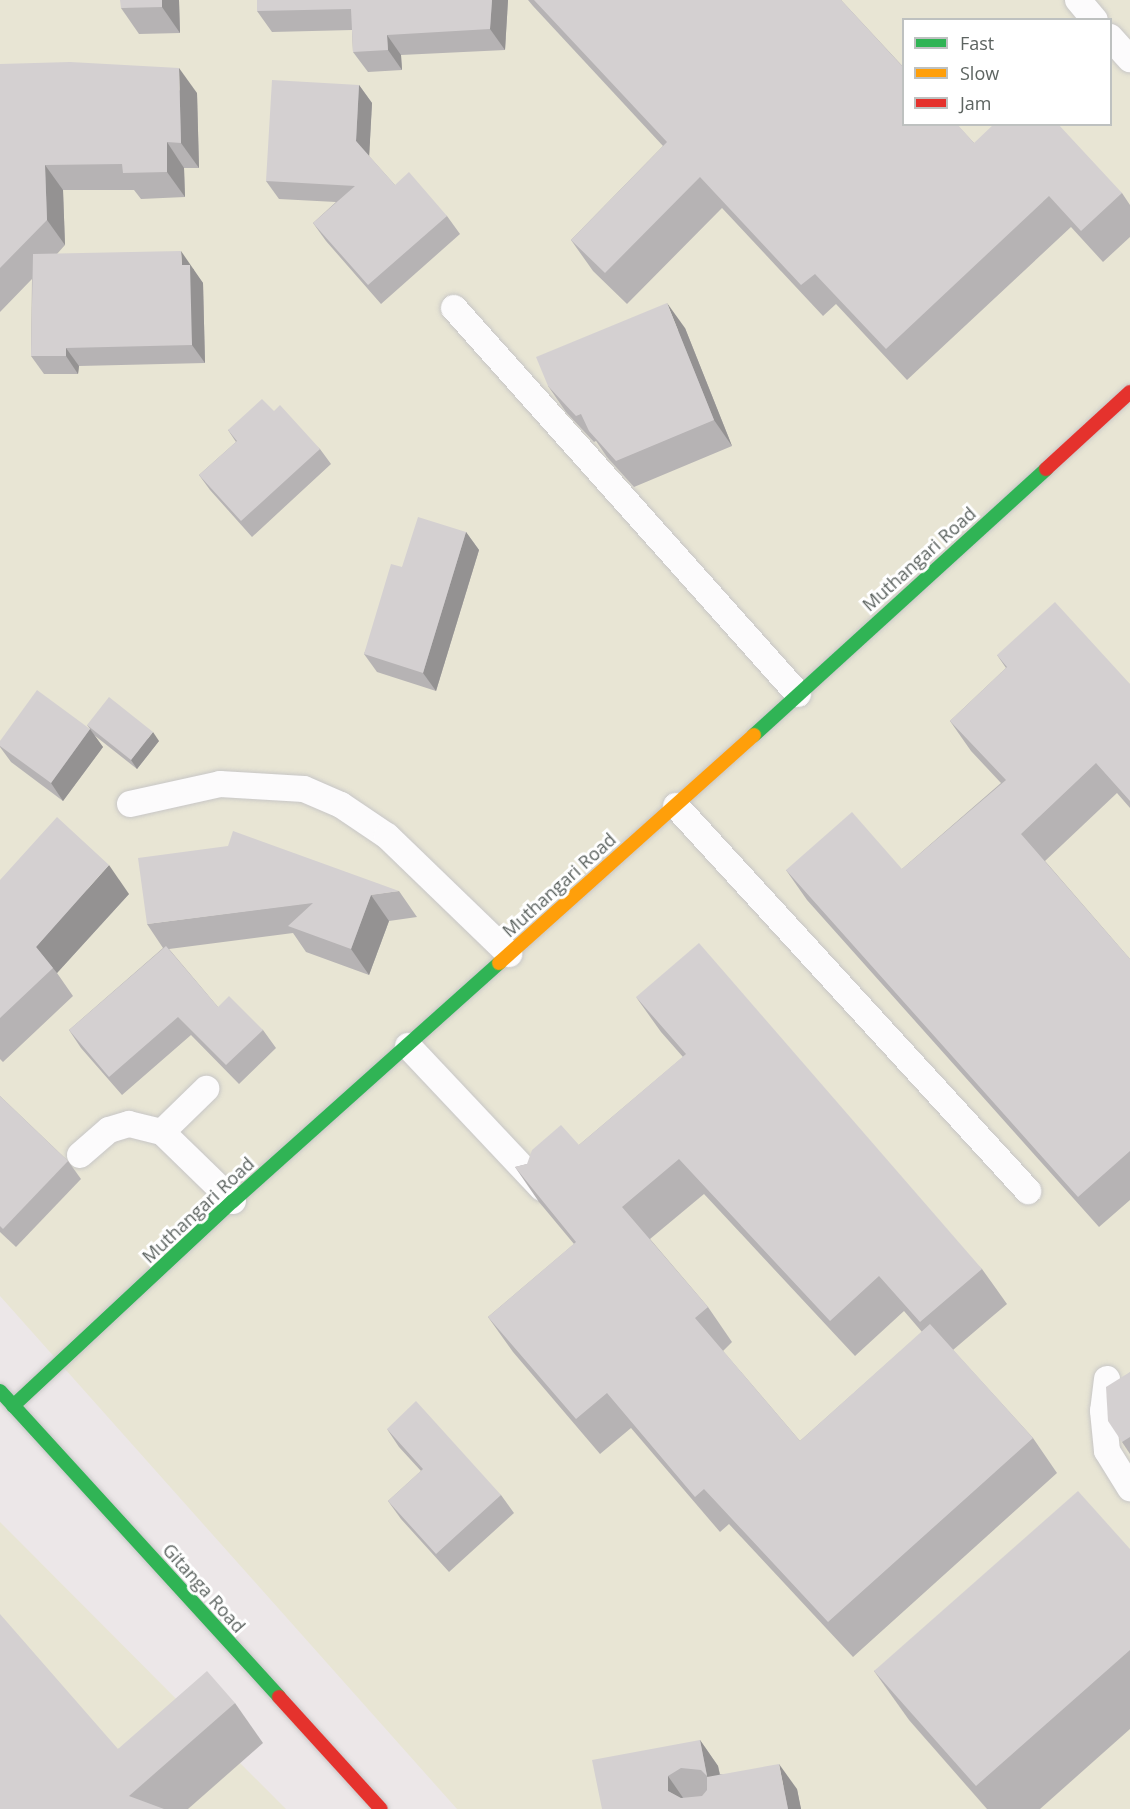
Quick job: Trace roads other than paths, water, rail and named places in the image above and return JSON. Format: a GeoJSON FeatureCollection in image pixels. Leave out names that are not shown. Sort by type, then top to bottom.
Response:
{"type":"FeatureCollection","features":[{"type":"Feature","properties":{"kind":"street","name":"Muthangari Road"},"geometry":{"type":"LineString","coordinates":[[13,1406],[233,1201],[676,806],[1130,392]]}},
{"type":"Feature","properties":{"kind":"street","name":"Gitanga Road"},"geometry":{"type":"LineString","coordinates":[[0,1391],[381,1809]]}},
{"type":"Feature","properties":{"kind":"lane"},"geometry":{"type":"LineString","coordinates":[[1077,0],[1093,18]]}},
{"type":"Feature","properties":{"kind":"lane"},"geometry":{"type":"LineString","coordinates":[[1112,39],[1130,59]]}},
{"type":"Feature","properties":{"kind":"lane"},"geometry":{"type":"LineString","coordinates":[[454,308],[798,694]]}},
{"type":"Feature","properties":{"kind":"lane"},"geometry":{"type":"LineString","coordinates":[[130,804],[220,784],[304,789],[341,805],[387,836],[509,954]]}},
{"type":"Feature","properties":{"kind":"lane"},"geometry":{"type":"LineString","coordinates":[[676,806],[1028,1191]]}},
{"type":"Feature","properties":{"kind":"lane"},"geometry":{"type":"LineString","coordinates":[[408,1046],[542,1188]]}},
{"type":"Feature","properties":{"kind":"lane"},"geometry":{"type":"LineString","coordinates":[[162,1132],[206,1089]]}},
{"type":"Feature","properties":{"kind":"lane"},"geometry":{"type":"LineString","coordinates":[[80,1155],[109,1130],[129,1124],[162,1132],[233,1201]]}},
{"type":"Feature","properties":{"kind":"lane"},"geometry":{"type":"LineString","coordinates":[[1107,1379],[1102,1411],[1107,1450],[1130,1488]]}}]}
